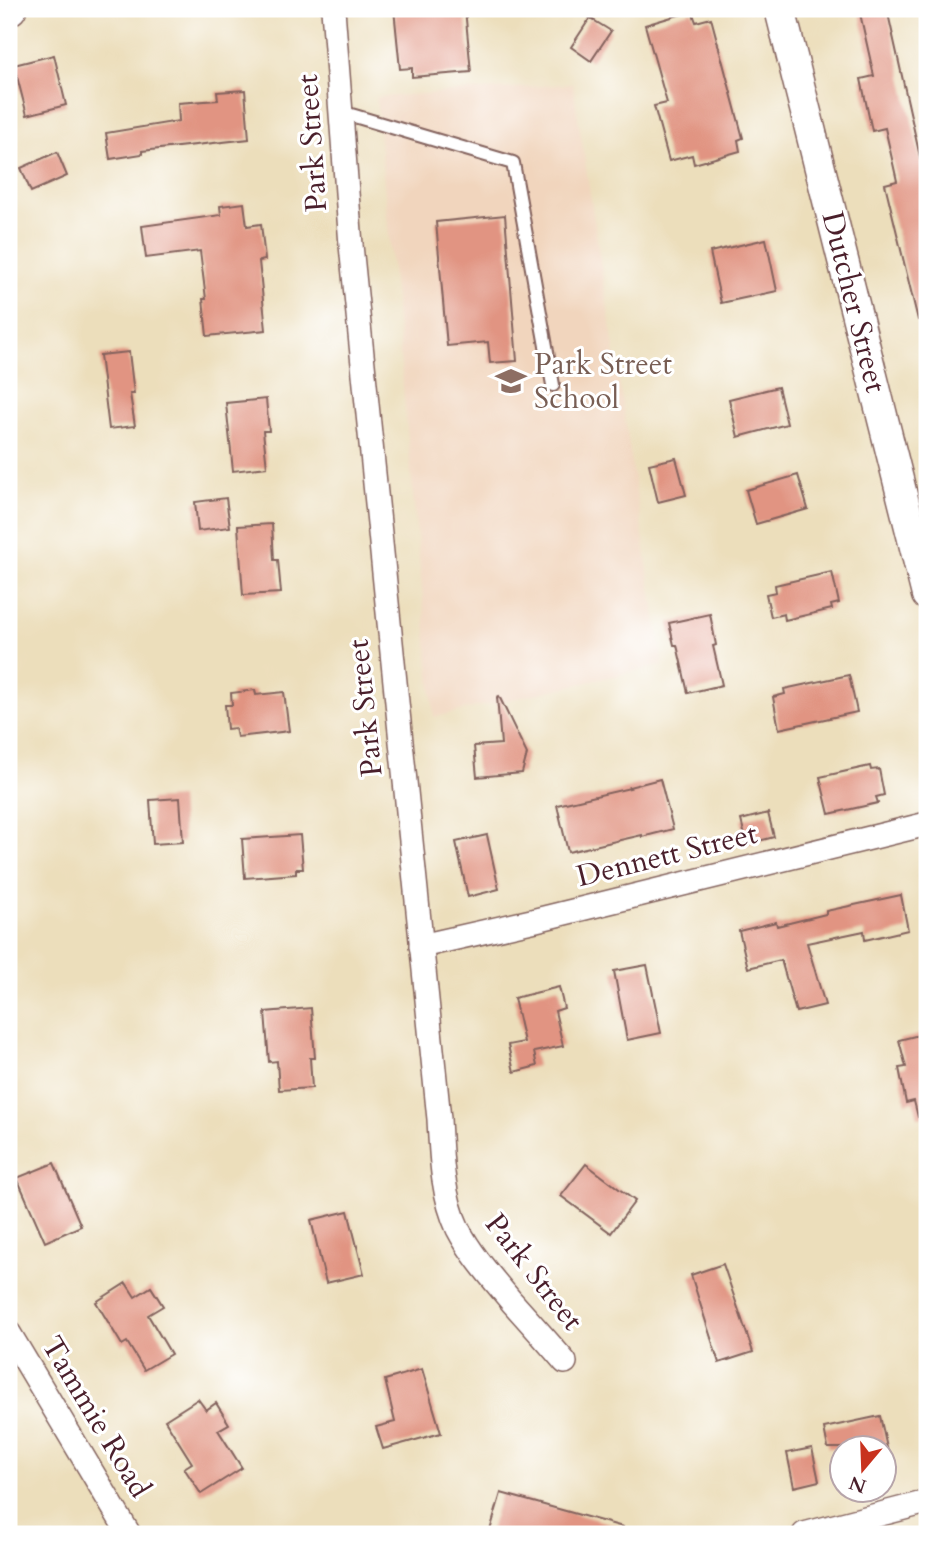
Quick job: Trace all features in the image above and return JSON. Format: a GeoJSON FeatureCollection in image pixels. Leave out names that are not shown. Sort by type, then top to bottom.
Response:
{"type":"FeatureCollection","features":[{"type":"Feature","properties":{"kind":"street","name":"Park Street"},"geometry":{"type":"LineString","coordinates":[[334,9],[352,258],[442,1168],[458,1228],[482,1265],[565,1362]]}},
{"type":"Feature","properties":{"kind":"street","name":"Dutcher Street"},"geometry":{"type":"LineString","coordinates":[[780,9],[927,595]]}},
{"type":"Feature","properties":{"kind":"street","name":"Dennett Street"},"geometry":{"type":"LineString","coordinates":[[421,946],[927,824]]}},
{"type":"Feature","properties":{"kind":"street","name":"Tammie Road"},"geometry":{"type":"LineString","coordinates":[[9,1333],[128,1534]]}},
{"type":"Feature","properties":{"kind":"street"},"geometry":{"type":"LineString","coordinates":[[804,1534],[927,1502]]}},
{"type":"Feature","properties":{"kind":"lane"},"geometry":{"type":"LineString","coordinates":[[341,112],[513,163],[553,385]]}},
{"type":"Feature","properties":{"kind":"shaded area","name":"Park Street School"},"geometry":{"type":"Polygon","coordinates":[[[573,84],[663,665],[434,717],[376,97],[573,84]]]}},
{"type":"Feature","properties":{"kind":"building"},"geometry":{"type":"Polygon","coordinates":[[[394,9],[465,9],[471,72],[412,77],[412,68],[400,69],[394,9]]]}},
{"type":"Feature","properties":{"kind":"building"},"geometry":{"type":"Polygon","coordinates":[[[859,9],[887,9],[927,188],[927,319],[918,320],[885,184],[897,181],[885,128],[872,131],[861,79],[874,76],[859,9]]]}},
{"type":"Feature","properties":{"kind":"building"},"geometry":{"type":"Polygon","coordinates":[[[692,11],[696,22],[711,18],[743,138],[738,140],[740,151],[694,164],[692,155],[669,161],[654,106],[667,103],[645,25],[692,11]]]}},
{"type":"Feature","properties":{"kind":"building"},"geometry":{"type":"Polygon","coordinates":[[[590,18],[611,31],[591,61],[571,47],[590,18]]]}},
{"type":"Feature","properties":{"kind":"building"},"geometry":{"type":"Polygon","coordinates":[[[54,55],[66,105],[27,115],[14,65],[54,55]]]}},
{"type":"Feature","properties":{"kind":"building"},"geometry":{"type":"Polygon","coordinates":[[[245,90],[249,139],[142,151],[142,154],[110,159],[106,133],[179,121],[178,103],[218,100],[217,92],[245,90]]]}},
{"type":"Feature","properties":{"kind":"building"},"geometry":{"type":"Polygon","coordinates":[[[57,152],[67,176],[31,192],[21,168],[57,152]]]}},
{"type":"Feature","properties":{"kind":"building"},"geometry":{"type":"Polygon","coordinates":[[[244,203],[247,226],[261,224],[265,260],[259,261],[266,330],[207,336],[200,251],[146,258],[142,226],[221,215],[220,206],[244,203]]]}},
{"type":"Feature","properties":{"kind":"building"},"geometry":{"type":"Polygon","coordinates":[[[505,215],[517,361],[490,363],[488,342],[447,346],[436,222],[505,215]]]}},
{"type":"Feature","properties":{"kind":"building"},"geometry":{"type":"Polygon","coordinates":[[[766,239],[777,291],[721,303],[710,252],[766,239]]]}},
{"type":"Feature","properties":{"kind":"building"},"geometry":{"type":"Polygon","coordinates":[[[129,352],[134,394],[130,394],[135,426],[109,429],[100,355],[129,352]]]}},
{"type":"Feature","properties":{"kind":"building"},"geometry":{"type":"Polygon","coordinates":[[[778,387],[787,424],[738,437],[729,399],[778,387]]]}},
{"type":"Feature","properties":{"kind":"building"},"geometry":{"type":"Polygon","coordinates":[[[266,399],[269,431],[263,431],[267,467],[233,471],[226,403],[266,399]]]}},
{"type":"Feature","properties":{"kind":"building"},"geometry":{"type":"Polygon","coordinates":[[[676,458],[686,495],[658,502],[649,464],[676,458]]]}},
{"type":"Feature","properties":{"kind":"building"},"geometry":{"type":"Polygon","coordinates":[[[798,475],[808,509],[756,524],[746,490],[798,475]]]}},
{"type":"Feature","properties":{"kind":"building"},"geometry":{"type":"Polygon","coordinates":[[[226,498],[230,527],[198,531],[195,502],[226,498]]]}},
{"type":"Feature","properties":{"kind":"building"},"geometry":{"type":"Polygon","coordinates":[[[272,524],[274,560],[278,560],[281,593],[243,595],[238,526],[272,524]]]}},
{"type":"Feature","properties":{"kind":"building"},"geometry":{"type":"Polygon","coordinates":[[[832,572],[839,603],[831,605],[832,609],[785,620],[784,614],[771,617],[766,594],[776,592],[775,585],[832,572]]]}},
{"type":"Feature","properties":{"kind":"building"},"geometry":{"type":"Polygon","coordinates":[[[710,614],[716,645],[713,646],[722,685],[688,693],[669,623],[710,614]]]}},
{"type":"Feature","properties":{"kind":"building"},"geometry":{"type":"Polygon","coordinates":[[[849,675],[857,712],[779,729],[773,697],[785,694],[784,689],[849,675]]]}},
{"type":"Feature","properties":{"kind":"building"},"geometry":{"type":"Polygon","coordinates":[[[255,690],[256,695],[284,692],[289,731],[237,737],[235,728],[227,729],[225,705],[232,705],[231,693],[255,690]]]}},
{"type":"Feature","properties":{"kind":"building"},"geometry":{"type":"Polygon","coordinates":[[[499,696],[527,754],[522,773],[477,777],[474,746],[501,744],[499,696]]]}},
{"type":"Feature","properties":{"kind":"building"},"geometry":{"type":"Polygon","coordinates":[[[870,766],[871,770],[879,769],[884,795],[876,797],[878,803],[829,814],[820,777],[870,766]]]}},
{"type":"Feature","properties":{"kind":"building"},"geometry":{"type":"Polygon","coordinates":[[[660,779],[673,829],[568,852],[557,805],[660,779]]]}},
{"type":"Feature","properties":{"kind":"building"},"geometry":{"type":"Polygon","coordinates":[[[180,798],[183,842],[153,844],[150,800],[180,798]]]}},
{"type":"Feature","properties":{"kind":"building"},"geometry":{"type":"Polygon","coordinates":[[[768,813],[774,837],[747,844],[741,820],[768,813]]]}},
{"type":"Feature","properties":{"kind":"building"},"geometry":{"type":"Polygon","coordinates":[[[300,835],[303,869],[296,869],[296,874],[245,878],[242,839],[300,835]]]}},
{"type":"Feature","properties":{"kind":"building"},"geometry":{"type":"Polygon","coordinates":[[[487,835],[499,889],[468,897],[456,842],[487,835]]]}},
{"type":"Feature","properties":{"kind":"building"},"geometry":{"type":"Polygon","coordinates":[[[901,895],[908,930],[865,940],[864,931],[807,943],[825,1005],[796,1012],[781,960],[748,968],[739,931],[776,922],[777,926],[826,914],[826,911],[901,895]]]}},
{"type":"Feature","properties":{"kind":"building"},"geometry":{"type":"Polygon","coordinates":[[[647,965],[661,1033],[627,1040],[614,971],[647,965]]]}},
{"type":"Feature","properties":{"kind":"building"},"geometry":{"type":"Polygon","coordinates":[[[559,987],[564,1008],[555,1011],[563,1046],[534,1052],[537,1066],[514,1072],[508,1045],[524,1042],[514,998],[559,987]]]}},
{"type":"Feature","properties":{"kind":"building"},"geometry":{"type":"Polygon","coordinates":[[[311,1008],[315,1058],[310,1058],[312,1088],[279,1090],[277,1061],[269,1062],[265,1012],[311,1008]]]}},
{"type":"Feature","properties":{"kind":"building"},"geometry":{"type":"Polygon","coordinates":[[[927,1033],[927,1116],[918,1117],[914,1101],[906,1103],[899,1068],[906,1067],[899,1040],[927,1033]]]}},
{"type":"Feature","properties":{"kind":"building"},"geometry":{"type":"Polygon","coordinates":[[[54,1163],[81,1226],[45,1242],[17,1178],[54,1163]]]}},
{"type":"Feature","properties":{"kind":"building"},"geometry":{"type":"Polygon","coordinates":[[[586,1164],[635,1201],[611,1233],[561,1196],[586,1164]]]}},
{"type":"Feature","properties":{"kind":"building"},"geometry":{"type":"Polygon","coordinates":[[[348,1211],[364,1274],[326,1283],[311,1220],[348,1211]]]}},
{"type":"Feature","properties":{"kind":"building"},"geometry":{"type":"Polygon","coordinates":[[[723,1264],[753,1352],[719,1363],[691,1275],[723,1264]]]}},
{"type":"Feature","properties":{"kind":"building"},"geometry":{"type":"Polygon","coordinates":[[[126,1283],[135,1297],[151,1287],[163,1306],[148,1315],[171,1354],[144,1370],[127,1342],[122,1345],[96,1302],[126,1283]]]}},
{"type":"Feature","properties":{"kind":"building"},"geometry":{"type":"Polygon","coordinates":[[[422,1369],[441,1433],[383,1449],[376,1427],[395,1422],[385,1380],[422,1369]]]}},
{"type":"Feature","properties":{"kind":"building"},"geometry":{"type":"Polygon","coordinates":[[[198,1399],[206,1410],[216,1403],[229,1424],[218,1430],[242,1468],[201,1494],[184,1468],[192,1463],[165,1420],[198,1399]]]}},
{"type":"Feature","properties":{"kind":"building"},"geometry":{"type":"Polygon","coordinates":[[[880,1416],[884,1434],[828,1434],[828,1448],[824,1428],[880,1416]]]}},
{"type":"Feature","properties":{"kind":"building"},"geometry":{"type":"Polygon","coordinates":[[[812,1448],[819,1481],[794,1487],[787,1453],[812,1448]]]}},
{"type":"Feature","properties":{"kind":"building"},"geometry":{"type":"Polygon","coordinates":[[[501,1493],[623,1527],[622,1534],[489,1534],[501,1493]]]}},
{"type":"Feature","properties":{"kind":"place","name":"Park Street School"},"geometry":{"type":"Point","coordinates":[511,381]}}]}
